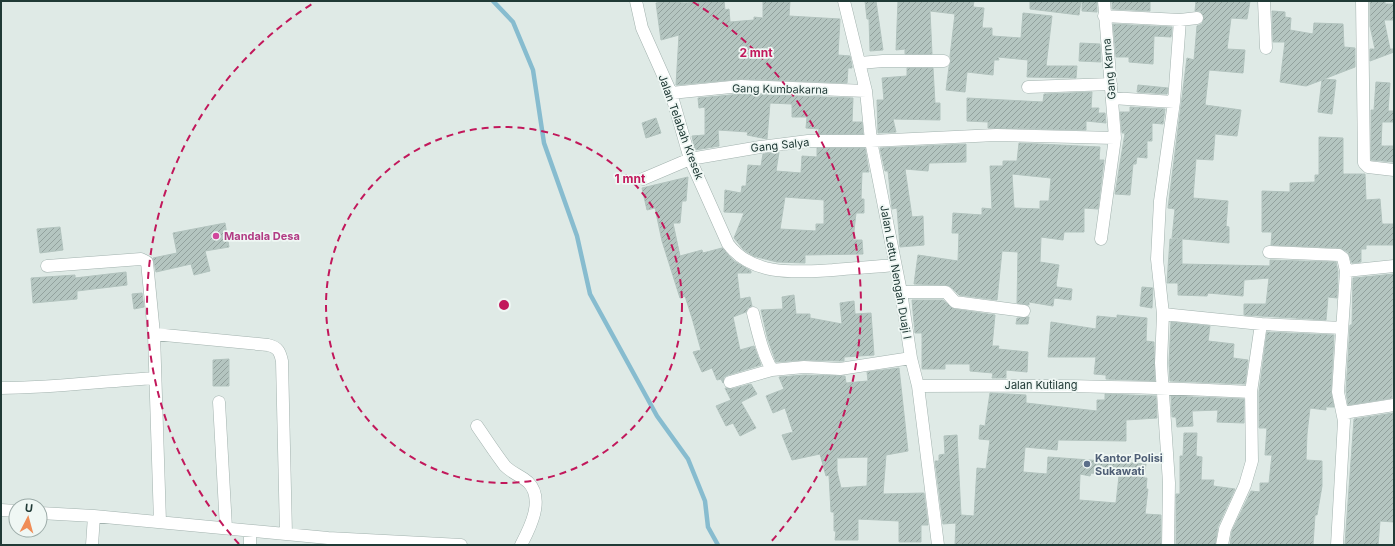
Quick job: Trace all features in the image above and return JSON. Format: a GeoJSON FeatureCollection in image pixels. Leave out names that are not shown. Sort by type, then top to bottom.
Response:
{"type":"FeatureCollection","features":[{"type":"Feature","properties":{"kind":"street","name":"Jalan Telabah Kresek"},"geometry":{"type":"LineString","coordinates":[[636,1],[642,28],[671,93],[690,159],[728,244],[741,258],[771,270],[788,273],[895,266]]}},
{"type":"Feature","properties":{"kind":"street","name":"Jalan Lettu Nengah Duaji I"},"geometry":{"type":"LineString","coordinates":[[844,1],[866,91],[871,141],[901,292],[911,358],[918,386],[938,545]]}},
{"type":"Feature","properties":{"kind":"street","name":"Gang Karna"},"geometry":{"type":"LineString","coordinates":[[1101,239],[1115,138],[1104,16],[1104,1]]}},
{"type":"Feature","properties":{"kind":"street"},"geometry":{"type":"LineString","coordinates":[[1264,1],[1266,48]]}},
{"type":"Feature","properties":{"kind":"street"},"geometry":{"type":"LineString","coordinates":[[1362,1],[1364,165],[1368,167],[1394,170]]}},
{"type":"Feature","properties":{"kind":"street"},"geometry":{"type":"LineString","coordinates":[[1104,16],[1180,20],[1197,18]]}},
{"type":"Feature","properties":{"kind":"street"},"geometry":{"type":"LineString","coordinates":[[1168,545],[1169,483],[1164,387],[1161,363],[1163,314],[1157,258],[1160,208],[1174,102],[1180,20]]}},
{"type":"Feature","properties":{"kind":"street"},"geometry":{"type":"LineString","coordinates":[[860,63],[883,61],[944,61]]}},
{"type":"Feature","properties":{"kind":"street"},"geometry":{"type":"LineString","coordinates":[[1028,87],[1111,84]]}},
{"type":"Feature","properties":{"kind":"street","name":"Gang Kumbakarna"},"geometry":{"type":"LineString","coordinates":[[671,93],[741,86],[866,91]]}},
{"type":"Feature","properties":{"kind":"street"},"geometry":{"type":"LineString","coordinates":[[1112,98],[1174,102]]}},
{"type":"Feature","properties":{"kind":"street","name":"Gang Salya"},"geometry":{"type":"LineString","coordinates":[[643,179],[690,159],[760,147],[808,141],[871,141],[996,135],[1115,138]]}},
{"type":"Feature","properties":{"kind":"street"},"geometry":{"type":"LineString","coordinates":[[1269,252],[1339,255],[1344,258],[1346,271],[1338,392],[1344,421],[1337,545]]}},
{"type":"Feature","properties":{"kind":"street"},"geometry":{"type":"LineString","coordinates":[[47,266],[141,259],[145,260],[148,267],[154,334],[160,522]]}},
{"type":"Feature","properties":{"kind":"street"},"geometry":{"type":"LineString","coordinates":[[1346,271],[1394,266]]}},
{"type":"Feature","properties":{"kind":"street"},"geometry":{"type":"LineString","coordinates":[[901,292],[946,292],[955,302],[1024,311]]}},
{"type":"Feature","properties":{"kind":"street"},"geometry":{"type":"LineString","coordinates":[[753,313],[760,342],[772,370]]}},
{"type":"Feature","properties":{"kind":"street"},"geometry":{"type":"LineString","coordinates":[[1163,314],[1261,324],[1342,328]]}},
{"type":"Feature","properties":{"kind":"street"},"geometry":{"type":"LineString","coordinates":[[1222,545],[1225,529],[1245,485],[1252,461],[1251,392],[1261,324]]}},
{"type":"Feature","properties":{"kind":"street"},"geometry":{"type":"LineString","coordinates":[[154,334],[268,345],[279,350],[282,361],[286,534]]}},
{"type":"Feature","properties":{"kind":"street"},"geometry":{"type":"LineString","coordinates":[[730,382],[772,370],[804,367],[840,369],[911,358]]}},
{"type":"Feature","properties":{"kind":"street"},"geometry":{"type":"LineString","coordinates":[[1,388],[52,387],[95,381],[155,378]]}},
{"type":"Feature","properties":{"kind":"street","name":"Jalan Kutilang"},"geometry":{"type":"LineString","coordinates":[[918,386],[1042,385],[1164,387],[1251,392]]}},
{"type":"Feature","properties":{"kind":"street"},"geometry":{"type":"LineString","coordinates":[[219,402],[226,528]]}},
{"type":"Feature","properties":{"kind":"street"},"geometry":{"type":"LineString","coordinates":[[1342,413],[1394,404]]}},
{"type":"Feature","properties":{"kind":"street"},"geometry":{"type":"LineString","coordinates":[[477,426],[506,467],[529,483],[534,492],[536,504],[533,518],[521,545]]}},
{"type":"Feature","properties":{"kind":"street"},"geometry":{"type":"LineString","coordinates":[[48,513],[94,516],[286,534],[328,542],[461,545]]}},
{"type":"Feature","properties":{"kind":"street"},"geometry":{"type":"LineString","coordinates":[[92,545],[94,516]]}},
{"type":"Feature","properties":{"kind":"street"},"geometry":{"type":"LineString","coordinates":[[250,531],[250,545]]}},
{"type":"Feature","properties":{"kind":"building"},"geometry":{"type":"Polygon","coordinates":[[[668,1],[684,3],[724,1],[725,10],[729,9],[730,22],[754,20],[754,17],[763,18],[763,1],[790,1],[789,16],[840,19],[838,55],[850,56],[852,66],[852,68],[848,68],[847,83],[741,79],[676,85],[679,35],[661,40],[656,3],[668,1]]]}},
{"type":"Feature","properties":{"kind":"building"},"geometry":{"type":"Polygon","coordinates":[[[865,1],[876,1],[883,50],[870,51],[869,19],[867,19],[865,1]]]}},
{"type":"Feature","properties":{"kind":"building"},"geometry":{"type":"Polygon","coordinates":[[[898,1],[974,1],[973,7],[984,8],[982,28],[992,28],[992,36],[1021,38],[1023,13],[1052,16],[1046,66],[1077,66],[1076,78],[1027,77],[1028,60],[998,57],[999,60],[994,60],[993,75],[967,72],[965,92],[946,90],[951,61],[950,56],[955,14],[930,11],[932,54],[905,54],[905,49],[896,50],[898,1]]]}},
{"type":"Feature","properties":{"kind":"building"},"geometry":{"type":"Polygon","coordinates":[[[1030,1],[1081,1],[1079,15],[1030,9],[1030,1]]]}},
{"type":"Feature","properties":{"kind":"building"},"geometry":{"type":"Polygon","coordinates":[[[1082,1],[1097,1],[1097,12],[1082,11],[1082,1]]]}},
{"type":"Feature","properties":{"kind":"building"},"geometry":{"type":"Polygon","coordinates":[[[1112,1],[1150,1],[1150,11],[1112,9],[1112,1]]]}},
{"type":"Feature","properties":{"kind":"building"},"geometry":{"type":"Polygon","coordinates":[[[1196,1],[1250,1],[1247,19],[1231,18],[1227,49],[1245,50],[1243,73],[1209,70],[1205,105],[1241,110],[1237,136],[1215,134],[1213,160],[1196,159],[1193,198],[1228,201],[1226,226],[1229,227],[1229,243],[1172,238],[1175,209],[1168,208],[1187,58],[1194,60],[1197,26],[1202,24],[1204,18],[1200,11],[1195,11],[1196,1]]]}},
{"type":"Feature","properties":{"kind":"building"},"geometry":{"type":"Polygon","coordinates":[[[1370,1],[1385,1],[1385,4],[1394,4],[1394,20],[1384,20],[1390,49],[1394,49],[1394,52],[1370,61],[1370,49],[1375,49],[1370,26],[1370,1]]]}},
{"type":"Feature","properties":{"kind":"building"},"geometry":{"type":"Polygon","coordinates":[[[1272,11],[1285,12],[1285,17],[1291,18],[1290,30],[1313,34],[1314,23],[1343,24],[1344,47],[1355,48],[1355,67],[1324,79],[1336,80],[1332,114],[1318,112],[1322,80],[1306,86],[1280,82],[1285,42],[1273,42],[1272,11]]]}},
{"type":"Feature","properties":{"kind":"building"},"geometry":{"type":"Polygon","coordinates":[[[1113,24],[1172,27],[1171,37],[1154,36],[1153,64],[1129,62],[1129,57],[1116,57],[1113,24]]]}},
{"type":"Feature","properties":{"kind":"building"},"geometry":{"type":"Polygon","coordinates":[[[1080,43],[1100,44],[1101,62],[1079,61],[1080,43]]]}},
{"type":"Feature","properties":{"kind":"building"},"geometry":{"type":"Polygon","coordinates":[[[907,68],[933,68],[935,103],[940,103],[940,120],[893,119],[896,132],[878,133],[877,100],[884,100],[882,78],[907,76],[907,68]]]}},
{"type":"Feature","properties":{"kind":"building"},"geometry":{"type":"Polygon","coordinates":[[[1376,82],[1390,83],[1388,111],[1394,111],[1394,122],[1382,122],[1381,146],[1394,146],[1394,162],[1371,160],[1371,110],[1374,110],[1376,82]]]}},
{"type":"Feature","properties":{"kind":"building"},"geometry":{"type":"Polygon","coordinates":[[[1138,85],[1168,88],[1167,94],[1137,92],[1138,85]]]}},
{"type":"Feature","properties":{"kind":"building"},"geometry":{"type":"Polygon","coordinates":[[[1092,92],[1091,108],[1099,108],[1098,113],[1105,113],[1106,123],[1086,121],[1086,130],[988,128],[988,122],[967,121],[967,98],[1043,102],[1044,94],[1092,92]]]}},
{"type":"Feature","properties":{"kind":"building"},"geometry":{"type":"Polygon","coordinates":[[[741,94],[853,98],[852,122],[862,122],[863,134],[818,134],[819,129],[806,128],[807,117],[792,117],[792,104],[770,103],[767,139],[747,135],[748,132],[718,130],[719,146],[695,150],[692,136],[705,135],[705,107],[699,108],[698,98],[741,94]]]}},
{"type":"Feature","properties":{"kind":"building"},"geometry":{"type":"Polygon","coordinates":[[[1130,107],[1165,109],[1163,124],[1152,123],[1152,141],[1147,141],[1147,158],[1137,157],[1136,164],[1133,164],[1130,195],[1115,194],[1125,133],[1122,133],[1120,112],[1130,112],[1130,107]]]}},
{"type":"Feature","properties":{"kind":"building"},"geometry":{"type":"Polygon","coordinates":[[[656,118],[661,133],[646,138],[642,123],[656,118]]]}},
{"type":"Feature","properties":{"kind":"building"},"geometry":{"type":"Polygon","coordinates":[[[1319,137],[1343,138],[1343,174],[1365,174],[1366,200],[1380,199],[1382,224],[1394,224],[1394,245],[1366,245],[1366,249],[1361,249],[1361,262],[1352,263],[1348,252],[1340,248],[1271,245],[1272,232],[1262,232],[1262,191],[1290,192],[1290,183],[1315,182],[1315,175],[1319,175],[1319,137]]]}},
{"type":"Feature","properties":{"kind":"building"},"geometry":{"type":"Polygon","coordinates":[[[1019,143],[1100,147],[1099,160],[1104,160],[1098,209],[1084,208],[1084,232],[1064,232],[1063,240],[1041,237],[1040,262],[1059,265],[1056,285],[1057,287],[1072,289],[1071,300],[1054,298],[1053,306],[1029,302],[1029,305],[1017,303],[1018,252],[1002,251],[997,300],[959,295],[951,287],[946,285],[914,284],[918,255],[958,261],[959,233],[952,233],[953,213],[982,215],[982,208],[992,209],[990,166],[1003,166],[1003,161],[1017,161],[1019,143]],[[1012,174],[1014,208],[1040,209],[1040,201],[1049,201],[1051,178],[1012,174]]]}},
{"type":"Feature","properties":{"kind":"building"},"geometry":{"type":"Polygon","coordinates":[[[966,144],[966,162],[929,163],[928,171],[905,169],[912,217],[923,216],[924,245],[900,247],[897,208],[892,209],[888,171],[885,171],[880,148],[966,144]]]}},
{"type":"Feature","properties":{"kind":"building"},"geometry":{"type":"Polygon","coordinates":[[[817,148],[865,148],[869,172],[862,172],[861,199],[864,199],[864,213],[856,213],[853,240],[862,240],[863,254],[805,255],[805,263],[777,262],[753,256],[743,249],[734,238],[744,213],[724,212],[725,190],[741,193],[742,186],[746,186],[748,165],[761,166],[763,154],[779,152],[776,171],[801,173],[802,156],[817,157],[817,148]],[[785,197],[780,229],[816,231],[816,224],[824,224],[824,200],[785,197]]]}},
{"type":"Feature","properties":{"kind":"building"},"geometry":{"type":"Polygon","coordinates":[[[688,177],[686,201],[682,201],[680,223],[673,223],[680,256],[702,250],[703,253],[722,248],[734,261],[751,271],[751,273],[737,273],[740,299],[750,297],[752,306],[748,308],[746,312],[733,317],[740,350],[754,346],[761,365],[728,375],[724,377],[723,383],[721,379],[717,380],[712,368],[702,372],[693,352],[701,350],[692,318],[685,296],[680,298],[662,241],[655,208],[647,210],[642,188],[688,177]]]}},
{"type":"Feature","properties":{"kind":"building"},"geometry":{"type":"Polygon","coordinates":[[[225,223],[229,247],[205,251],[210,271],[194,275],[191,264],[156,272],[153,258],[177,253],[173,233],[225,223]]]}},
{"type":"Feature","properties":{"kind":"building"},"geometry":{"type":"Polygon","coordinates":[[[60,227],[63,250],[40,253],[37,229],[60,227]]]}},
{"type":"Feature","properties":{"kind":"building"},"geometry":{"type":"Polygon","coordinates":[[[1170,239],[1182,239],[1182,264],[1270,266],[1270,260],[1336,262],[1338,272],[1337,298],[1328,297],[1326,320],[1244,315],[1244,304],[1266,304],[1269,278],[1244,280],[1243,296],[1208,293],[1207,296],[1178,295],[1178,283],[1167,283],[1170,239]]]}},
{"type":"Feature","properties":{"kind":"building"},"geometry":{"type":"Polygon","coordinates":[[[126,272],[127,285],[77,291],[77,299],[33,303],[31,278],[75,275],[75,278],[126,272]]]}},
{"type":"Feature","properties":{"kind":"building"},"geometry":{"type":"Polygon","coordinates":[[[1394,274],[1392,398],[1348,405],[1346,391],[1350,325],[1352,325],[1353,278],[1394,274]]]}},
{"type":"Feature","properties":{"kind":"building"},"geometry":{"type":"Polygon","coordinates":[[[1142,287],[1153,288],[1152,308],[1140,306],[1142,287]]]}},
{"type":"Feature","properties":{"kind":"building"},"geometry":{"type":"Polygon","coordinates":[[[142,293],[144,307],[134,309],[132,294],[142,293]]]}},
{"type":"Feature","properties":{"kind":"building"},"geometry":{"type":"Polygon","coordinates":[[[794,295],[796,314],[810,314],[810,318],[842,324],[840,303],[854,301],[855,314],[871,313],[874,355],[844,357],[844,361],[804,360],[776,362],[768,340],[761,310],[783,309],[782,297],[794,295]]]}},
{"type":"Feature","properties":{"kind":"building"},"geometry":{"type":"Polygon","coordinates":[[[912,300],[943,300],[954,309],[995,315],[992,346],[999,346],[998,349],[1028,352],[1027,372],[1006,370],[1006,378],[992,378],[993,373],[970,371],[970,364],[945,364],[945,369],[922,369],[922,333],[915,333],[912,300]]]}},
{"type":"Feature","properties":{"kind":"building"},"geometry":{"type":"Polygon","coordinates":[[[1117,315],[1147,318],[1146,341],[1154,342],[1155,381],[1106,379],[1106,375],[1094,374],[1096,357],[1048,357],[1051,322],[1096,329],[1097,316],[1117,318],[1117,315]]]}},
{"type":"Feature","properties":{"kind":"building"},"geometry":{"type":"Polygon","coordinates":[[[1029,317],[1028,324],[1016,324],[1017,318],[1029,317]]]}},
{"type":"Feature","properties":{"kind":"building"},"geometry":{"type":"Polygon","coordinates":[[[1171,322],[1210,326],[1208,341],[1234,344],[1233,358],[1248,360],[1245,384],[1170,381],[1169,363],[1171,322]]]}},
{"type":"Feature","properties":{"kind":"building"},"geometry":{"type":"Polygon","coordinates":[[[1267,332],[1334,335],[1331,392],[1334,407],[1326,407],[1326,410],[1310,408],[1307,434],[1306,460],[1322,461],[1322,486],[1317,515],[1315,515],[1313,545],[1230,545],[1232,531],[1251,491],[1260,492],[1260,483],[1269,483],[1272,455],[1265,455],[1267,428],[1259,428],[1259,392],[1267,332]]]}},
{"type":"Feature","properties":{"kind":"building"},"geometry":{"type":"Polygon","coordinates":[[[229,359],[229,386],[213,386],[213,360],[229,359]]]}},
{"type":"Feature","properties":{"kind":"building"},"geometry":{"type":"Polygon","coordinates":[[[899,368],[908,451],[886,455],[883,494],[924,493],[928,525],[921,525],[921,542],[899,542],[899,521],[858,519],[858,540],[835,540],[836,531],[834,531],[834,512],[831,512],[829,475],[826,476],[820,454],[792,460],[782,435],[793,432],[785,408],[773,413],[766,396],[784,389],[779,377],[804,375],[845,376],[846,383],[868,381],[867,372],[899,368]],[[868,457],[837,458],[837,471],[841,488],[867,486],[868,457]]]}},
{"type":"Feature","properties":{"kind":"building"},"geometry":{"type":"Polygon","coordinates":[[[751,384],[757,394],[741,402],[756,428],[740,436],[733,423],[726,426],[716,406],[731,400],[725,388],[732,389],[751,384]]]}},
{"type":"Feature","properties":{"kind":"building"},"geometry":{"type":"Polygon","coordinates":[[[990,393],[1026,395],[1026,403],[1097,411],[1097,400],[1105,400],[1105,394],[1156,396],[1157,418],[1126,420],[1126,441],[1058,440],[1057,450],[1025,447],[1023,472],[1047,474],[1048,457],[1146,464],[1144,478],[1147,478],[1146,489],[1148,489],[1145,514],[1161,515],[1161,545],[955,545],[956,523],[943,524],[935,461],[939,461],[939,455],[945,454],[944,436],[957,435],[961,515],[974,516],[977,468],[986,469],[990,440],[979,439],[980,425],[985,426],[990,393]],[[1091,473],[1090,476],[1080,474],[1079,500],[1116,503],[1119,476],[1091,473]]]}},
{"type":"Feature","properties":{"kind":"building"},"geometry":{"type":"Polygon","coordinates":[[[1171,396],[1244,399],[1244,423],[1217,422],[1218,410],[1192,411],[1193,426],[1177,427],[1176,417],[1172,417],[1171,396]]]}},
{"type":"Feature","properties":{"kind":"building"},"geometry":{"type":"Polygon","coordinates":[[[1393,413],[1394,522],[1380,521],[1378,545],[1345,544],[1354,419],[1393,413]]]}},
{"type":"Feature","properties":{"kind":"building"},"geometry":{"type":"Polygon","coordinates":[[[1184,433],[1197,433],[1196,456],[1202,457],[1201,480],[1214,480],[1213,486],[1235,489],[1218,526],[1215,545],[1176,545],[1176,494],[1180,494],[1180,456],[1183,456],[1184,433]]]}},
{"type":"Feature","properties":{"kind":"waterway"},"geometry":{"type":"LineString","coordinates":[[493,1],[513,22],[533,70],[544,143],[577,236],[590,294],[657,416],[688,459],[705,501],[708,527],[718,545]]}},
{"type":"Feature","properties":{"kind":"place","name":"Mandala Desa"},"geometry":{"type":"Point","coordinates":[216,236]}},
{"type":"Feature","properties":{"kind":"place","name":"Kantor Polisi Sukawati"},"geometry":{"type":"Point","coordinates":[1087,464]}}]}
